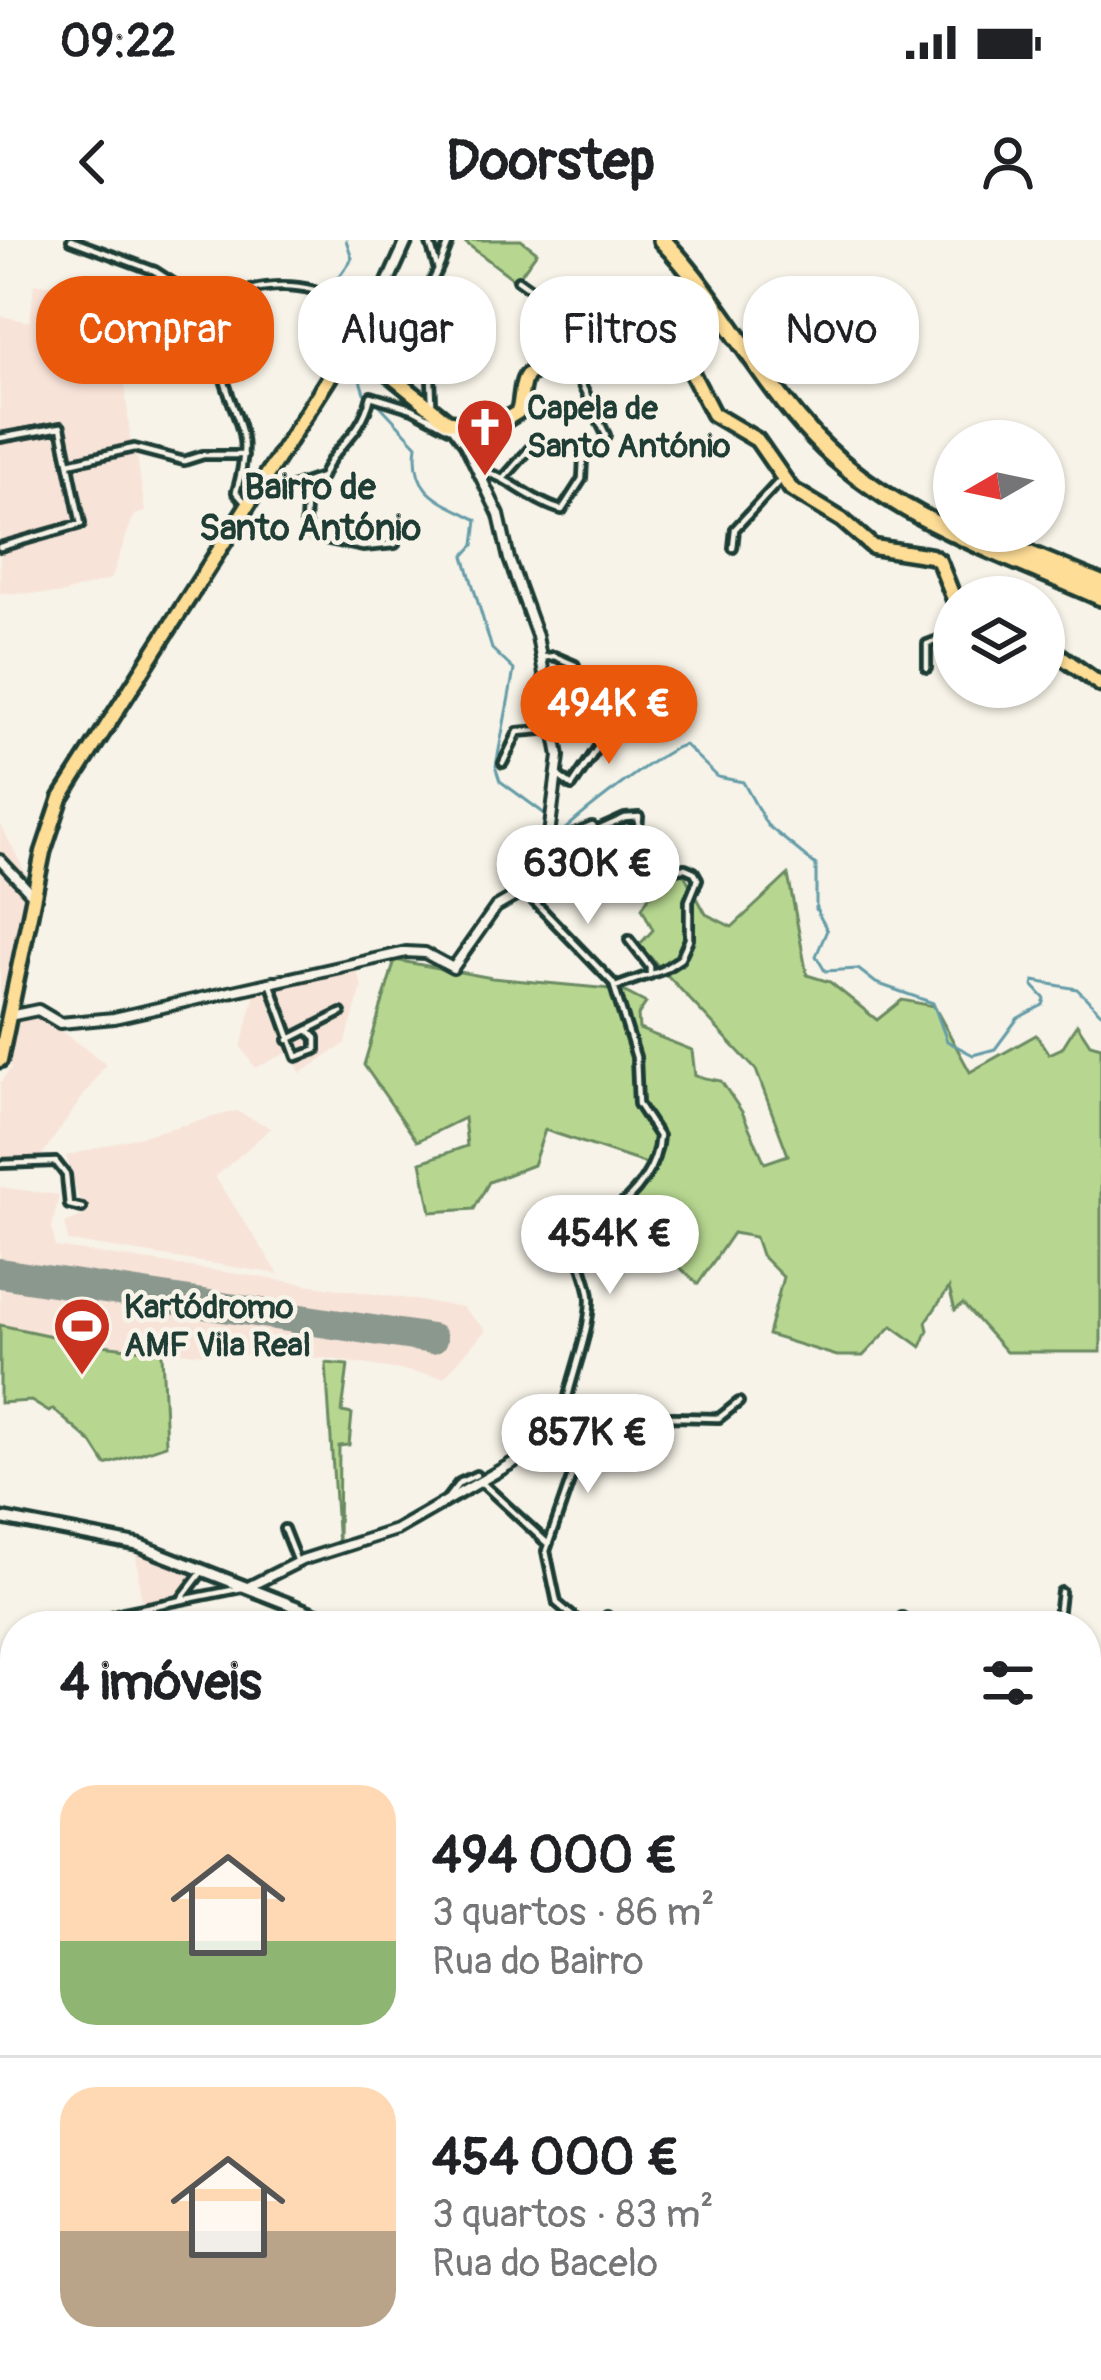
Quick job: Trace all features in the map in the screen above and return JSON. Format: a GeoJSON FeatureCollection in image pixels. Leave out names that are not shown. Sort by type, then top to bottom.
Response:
{"type":"FeatureCollection","features":[{"type":"Feature","properties":{"kind":"highway"},"geometry":{"type":"LineString","coordinates":[[662,240],[709,295],[785,403],[842,464],[923,517],[1101,590]]}},
{"type":"Feature","properties":{"kind":"highway"},"geometry":{"type":"LineString","coordinates":[[674,240],[822,435],[890,489],[933,511]]}},
{"type":"Feature","properties":{"kind":"highway"},"geometry":{"type":"LineString","coordinates":[[1019,552],[1101,590]]}},
{"type":"Feature","properties":{"kind":"main road"},"geometry":{"type":"LineString","coordinates":[[387,276],[407,240]]}},
{"type":"Feature","properties":{"kind":"main road"},"geometry":{"type":"LineString","coordinates":[[0,1060],[30,888],[65,789],[323,384]]}},
{"type":"Feature","properties":{"kind":"main road"},"geometry":{"type":"LineString","coordinates":[[401,384],[452,426],[491,431],[518,412],[524,384]]}},
{"type":"Feature","properties":{"kind":"main road"},"geometry":{"type":"LineString","coordinates":[[695,384],[712,414],[757,440],[782,478],[873,547],[923,553],[939,562],[945,576]]}},
{"type":"Feature","properties":{"kind":"main road"},"geometry":{"type":"LineString","coordinates":[[1065,659],[1101,685]]}},
{"type":"Feature","properties":{"kind":"main road"},"geometry":{"type":"LineString","coordinates":[[0,1518],[128,1542],[307,1611]]}},
{"type":"Feature","properties":{"kind":"street"},"geometry":{"type":"LineString","coordinates":[[71,240],[162,276]]}},
{"type":"Feature","properties":{"kind":"street"},"geometry":{"type":"LineString","coordinates":[[429,240],[438,268]]}},
{"type":"Feature","properties":{"kind":"street"},"geometry":{"type":"LineString","coordinates":[[434,411],[428,383],[429,332],[413,318],[450,240]]}},
{"type":"Feature","properties":{"kind":"street"},"geometry":{"type":"LineString","coordinates":[[226,384],[245,434],[246,455],[236,494],[248,503]]}},
{"type":"Feature","properties":{"kind":"street"},"geometry":{"type":"LineString","coordinates":[[478,470],[496,473],[520,494],[560,512],[583,478],[583,458],[606,435],[581,384]]}},
{"type":"Feature","properties":{"kind":"street"},"geometry":{"type":"LineString","coordinates":[[264,478],[281,490],[322,477],[327,462],[356,435],[371,396],[452,426],[463,441],[503,526],[511,566],[537,636],[560,758],[549,833],[558,842],[590,829],[611,866],[622,873],[685,868],[697,875],[688,903],[689,936],[682,955],[667,968],[615,987]]}},
{"type":"Feature","properties":{"kind":"street"},"geometry":{"type":"LineString","coordinates":[[0,438],[60,426],[80,528],[0,547]]}},
{"type":"Feature","properties":{"kind":"street"},"geometry":{"type":"LineString","coordinates":[[463,441],[491,431],[490,455],[478,470]]}},
{"type":"Feature","properties":{"kind":"street"},"geometry":{"type":"LineString","coordinates":[[503,479],[533,445]]}},
{"type":"Feature","properties":{"kind":"street"},"geometry":{"type":"LineString","coordinates":[[69,463],[134,448],[184,461],[205,454],[246,455]]}},
{"type":"Feature","properties":{"kind":"street"},"geometry":{"type":"LineString","coordinates":[[733,548],[735,528],[782,478]]}},
{"type":"Feature","properties":{"kind":"street"},"geometry":{"type":"LineString","coordinates":[[306,483],[305,524],[312,536],[363,547],[395,544]]}},
{"type":"Feature","properties":{"kind":"street"},"geometry":{"type":"LineString","coordinates":[[927,668],[927,644],[933,642]]}},
{"type":"Feature","properties":{"kind":"street"},"geometry":{"type":"LineString","coordinates":[[540,658],[554,656],[575,664]]}},
{"type":"Feature","properties":{"kind":"street"},"geometry":{"type":"LineString","coordinates":[[557,775],[572,786],[596,751],[620,676]]}},
{"type":"Feature","properties":{"kind":"street"},"geometry":{"type":"LineString","coordinates":[[503,764],[518,732],[553,729]]}},
{"type":"Feature","properties":{"kind":"street"},"geometry":{"type":"LineString","coordinates":[[9,1016],[39,1010],[59,1023],[111,1018],[411,952],[425,953],[453,968],[495,908],[553,873],[594,834],[615,822],[639,818],[640,827],[626,838],[601,847]]}},
{"type":"Feature","properties":{"kind":"street"},"geometry":{"type":"LineString","coordinates":[[615,822],[626,838]]}},
{"type":"Feature","properties":{"kind":"street"},"geometry":{"type":"LineString","coordinates":[[0,860],[30,888]]}},
{"type":"Feature","properties":{"kind":"street"},"geometry":{"type":"LineString","coordinates":[[524,890],[615,987],[637,1060],[638,1105],[658,1134],[654,1167],[582,1240],[581,1268],[589,1283],[590,1306],[567,1400],[579,1419],[578,1439],[572,1482],[547,1543],[557,1603],[566,1611]]}},
{"type":"Feature","properties":{"kind":"street"},"geometry":{"type":"LineString","coordinates":[[628,940],[650,975]]}},
{"type":"Feature","properties":{"kind":"street"},"geometry":{"type":"LineString","coordinates":[[271,985],[297,1057],[312,1053],[317,1042],[308,1030]]}},
{"type":"Feature","properties":{"kind":"street"},"geometry":{"type":"LineString","coordinates":[[288,1040],[341,1012]]}},
{"type":"Feature","properties":{"kind":"street"},"geometry":{"type":"LineString","coordinates":[[0,1164],[59,1164],[68,1180],[69,1204],[82,1208]]}},
{"type":"Feature","properties":{"kind":"street"},"geometry":{"type":"LineString","coordinates":[[139,1611],[267,1580],[297,1562],[396,1530],[478,1478],[538,1448],[632,1434],[672,1417],[719,1418],[739,1402]]}},
{"type":"Feature","properties":{"kind":"street"},"geometry":{"type":"LineString","coordinates":[[478,1478],[547,1543]]}},
{"type":"Feature","properties":{"kind":"street"},"geometry":{"type":"LineString","coordinates":[[284,1529],[297,1562]]}},
{"type":"Feature","properties":{"kind":"street"},"geometry":{"type":"LineString","coordinates":[[191,1564],[193,1584]]}},
{"type":"Feature","properties":{"kind":"street"},"geometry":{"type":"LineString","coordinates":[[179,1600],[205,1570]]}},
{"type":"Feature","properties":{"kind":"street"},"geometry":{"type":"LineString","coordinates":[[261,1592],[267,1580]]}},
{"type":"Feature","properties":{"kind":"street"},"geometry":{"type":"LineString","coordinates":[[1058,1611],[1060,1592]]}},
{"type":"Feature","properties":{"kind":"shaded area"},"geometry":{"type":"Polygon","coordinates":[[[34,283],[36,384],[125,384],[131,448],[136,448],[145,512],[134,515],[111,579],[60,594],[0,593],[0,316],[30,322],[34,283]]]}},
{"type":"Feature","properties":{"kind":"shaded area"},"geometry":{"type":"Polygon","coordinates":[[[0,823],[27,876],[35,878],[0,1048],[0,823]]]}},
{"type":"Feature","properties":{"kind":"shaded area"},"geometry":{"type":"Polygon","coordinates":[[[356,968],[362,987],[345,1044],[301,1073],[289,1052],[255,1068],[241,1047],[255,994],[356,968]]]}},
{"type":"Feature","properties":{"kind":"shaded area"},"geometry":{"type":"Polygon","coordinates":[[[36,1012],[106,1064],[39,1159],[0,1161],[0,1083],[11,1068],[6,1054],[12,1020],[36,1012]]]}},
{"type":"Feature","properties":{"kind":"shaded area"},"geometry":{"type":"Polygon","coordinates":[[[236,1111],[271,1128],[215,1177],[279,1274],[68,1241],[65,1223],[84,1215],[66,1156],[236,1111]]]}},
{"type":"Feature","properties":{"kind":"shaded area"},"geometry":{"type":"Polygon","coordinates":[[[0,1187],[59,1195],[52,1227],[55,1247],[462,1307],[486,1330],[444,1377],[324,1358],[162,1352],[85,1343],[0,1325],[0,1187]]]}},
{"type":"Feature","properties":{"kind":"shaded area"},"geometry":{"type":"Polygon","coordinates":[[[135,1546],[188,1566],[191,1579],[183,1594],[142,1606],[135,1546]]]}},
{"type":"Feature","properties":{"kind":"green space"},"geometry":{"type":"Polygon","coordinates":[[[521,240],[537,252],[516,281],[466,243],[521,240]]]}},
{"type":"Feature","properties":{"kind":"green space"},"geometry":{"type":"Polygon","coordinates":[[[681,869],[706,914],[732,927],[788,875],[807,975],[830,982],[877,1020],[902,1000],[934,1006],[970,1072],[1036,1035],[1049,1054],[1062,1048],[1077,1024],[1090,1044],[1101,1047],[1101,1352],[1006,1352],[963,1304],[955,1310],[949,1288],[926,1322],[921,1347],[892,1326],[863,1356],[837,1356],[768,1335],[783,1277],[761,1255],[755,1237],[733,1233],[698,1284],[633,1225],[617,1234],[591,1230],[608,1219],[656,1167],[545,1130],[533,1165],[489,1182],[474,1209],[431,1212],[421,1162],[467,1146],[464,1118],[417,1141],[364,1065],[395,960],[492,978],[621,990],[646,1003],[638,1015],[639,1029],[692,1050],[695,1076],[721,1081],[742,1112],[765,1163],[788,1155],[756,1070],[639,945],[653,930],[642,908],[661,876],[681,869]]]}},
{"type":"Feature","properties":{"kind":"green space","name":"Kartódromo AMF Vila Real"},"geometry":{"type":"Polygon","coordinates":[[[0,1325],[85,1343],[162,1352],[166,1445],[106,1465],[92,1443],[53,1409],[49,1412],[31,1401],[0,1403],[0,1325]]]}},
{"type":"Feature","properties":{"kind":"green space"},"geometry":{"type":"Polygon","coordinates":[[[326,1363],[348,1365],[342,1412],[352,1414],[349,1445],[339,1446],[338,1546],[326,1363]]]}},
{"type":"Feature","properties":{"kind":"waterway"},"geometry":{"type":"LineString","coordinates":[[340,276],[352,258],[346,240]]}},
{"type":"Feature","properties":{"kind":"waterway"},"geometry":{"type":"LineString","coordinates":[[361,384],[364,393]]}},
{"type":"Feature","properties":{"kind":"waterway"},"geometry":{"type":"LineString","coordinates":[[374,399],[417,445],[416,462],[424,486],[477,520],[474,545],[464,556],[492,649],[514,670],[496,766]]}},
{"type":"Feature","properties":{"kind":"waterway"},"geometry":{"type":"LineString","coordinates":[[555,839],[640,771],[685,745],[718,777],[743,782],[767,825],[816,865],[816,909],[827,930],[816,956],[825,971],[858,969],[876,983],[933,1003],[947,1041],[973,1055],[995,1049],[1018,1018],[1043,1005],[1045,999],[1034,981],[1077,989],[1101,1013]]}},
{"type":"Feature","properties":{"kind":"waterway"},"geometry":{"type":"LineString","coordinates":[[496,769],[500,781],[545,814],[546,837]]}},
{"type":"Feature","properties":{"kind":"runway"},"geometry":{"type":"LineString","coordinates":[[0,1273],[432,1339]]}},
{"type":"Feature","properties":{"kind":"place","name":"Capela de Santo António"},"geometry":{"type":"Point","coordinates":[485,478]}},
{"type":"Feature","properties":{"kind":"place","name":"Kartódromo AMF Vila Real"},"geometry":{"type":"Point","coordinates":[82,1377]}},
{"type":"Feature","properties":{"kind":"district","name":"Bairro de Santo António"},"geometry":{"type":"Point","coordinates":[310,508]}}]}
